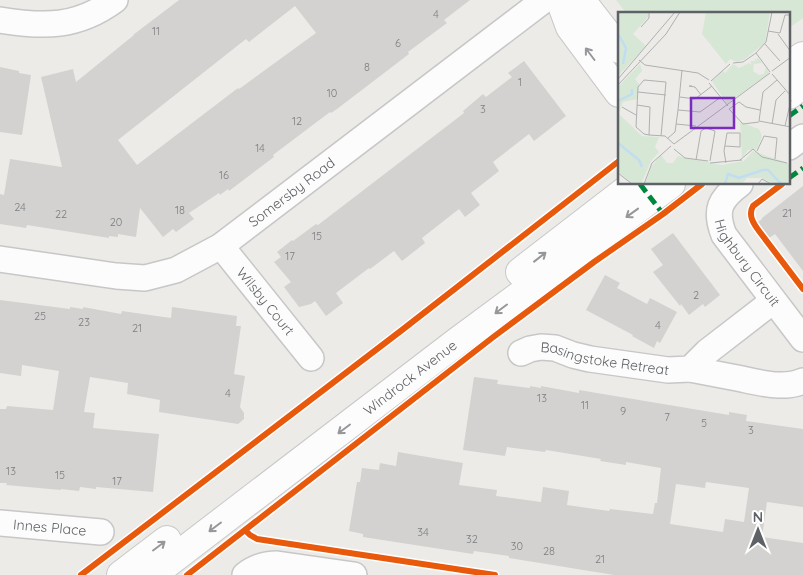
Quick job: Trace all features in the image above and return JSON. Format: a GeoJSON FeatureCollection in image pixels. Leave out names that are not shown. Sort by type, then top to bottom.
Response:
{"type":"FeatureCollection","features":[{"type":"Feature","properties":{"kind":"street"},"geometry":{"type":"LineString","coordinates":[[0,20],[40,25],[73,22],[115,0]]}},
{"type":"Feature","properties":{"kind":"street","name":"Somersby Road"},"geometry":{"type":"LineString","coordinates":[[0,259],[116,276],[145,278],[176,270],[220,246],[544,0]]}},
{"type":"Feature","properties":{"kind":"street"},"geometry":{"type":"LineString","coordinates":[[562,0],[570,27],[618,92]]}},
{"type":"Feature","properties":{"kind":"street"},"geometry":{"type":"LineString","coordinates":[[577,0],[588,8],[618,48]]}},
{"type":"Feature","properties":{"kind":"street"},"geometry":{"type":"LineString","coordinates":[[790,65],[803,56]]}},
{"type":"Feature","properties":{"kind":"street"},"geometry":{"type":"LineString","coordinates":[[790,94],[803,84]]}},
{"type":"Feature","properties":{"kind":"street"},"geometry":{"type":"LineString","coordinates":[[790,146],[803,137]]}},
{"type":"Feature","properties":{"kind":"street","name":"Windrock Avenue"},"geometry":{"type":"LineString","coordinates":[[120,575],[503,286],[633,185]]}},
{"type":"Feature","properties":{"kind":"street","name":"Windrock Avenue"},"geometry":{"type":"LineString","coordinates":[[152,575],[458,341],[670,185]]}},
{"type":"Feature","properties":{"kind":"street","name":"Highbury Circuit"},"geometry":{"type":"LineString","coordinates":[[739,185],[723,199],[720,207],[720,226],[724,235],[803,339]]}},
{"type":"Feature","properties":{"kind":"street","name":"Wilsby Court"},"geometry":{"type":"LineString","coordinates":[[220,246],[311,358]]}},
{"type":"Feature","properties":{"kind":"street","name":"Basingstoke Retreat"},"geometry":{"type":"LineString","coordinates":[[690,369],[707,352],[773,301]]}},
{"type":"Feature","properties":{"kind":"street","name":"Basingstoke Retreat"},"geometry":{"type":"LineString","coordinates":[[521,353],[542,347],[555,348],[572,355],[590,359],[668,370],[690,369],[764,383],[782,385],[803,381]]}},
{"type":"Feature","properties":{"kind":"street","name":"Innes Place"},"geometry":{"type":"LineString","coordinates":[[0,523],[101,532]]}},
{"type":"Feature","properties":{"kind":"street"},"geometry":{"type":"LineString","coordinates":[[245,575],[259,566],[268,564],[354,575]]}},
{"type":"Feature","properties":{"kind":"green space"},"geometry":{"type":"Polygon","coordinates":[[[616,0],[803,0],[803,18],[790,27],[790,12],[625,12],[616,0]]]}},
{"type":"Feature","properties":{"kind":"building"},"geometry":{"type":"Polygon","coordinates":[[[179,0],[470,0],[444,20],[447,23],[408,52],[409,54],[273,155],[274,157],[229,191],[228,189],[220,195],[219,193],[189,213],[194,219],[176,232],[173,229],[163,237],[140,208],[136,237],[118,234],[118,237],[109,236],[109,238],[27,225],[26,228],[0,224],[0,194],[4,195],[10,159],[62,167],[41,77],[73,69],[76,82],[179,0]],[[295,6],[249,42],[246,39],[118,140],[137,165],[238,88],[316,33],[295,6]]]}},
{"type":"Feature","properties":{"kind":"building"},"geometry":{"type":"Polygon","coordinates":[[[524,61],[566,116],[534,141],[529,134],[493,162],[499,171],[471,193],[480,205],[465,217],[459,209],[422,238],[425,243],[402,261],[394,251],[369,268],[336,293],[343,303],[326,316],[315,301],[299,307],[284,287],[291,282],[274,262],[281,257],[277,252],[316,224],[318,225],[464,113],[463,111],[483,94],[486,97],[512,77],[508,73],[524,61]]]}},
{"type":"Feature","properties":{"kind":"building"},"geometry":{"type":"Polygon","coordinates":[[[0,67],[31,75],[22,135],[0,132],[0,67]]]}},
{"type":"Feature","properties":{"kind":"building"},"geometry":{"type":"Polygon","coordinates":[[[803,186],[803,271],[775,234],[769,238],[757,223],[803,186]]]}},
{"type":"Feature","properties":{"kind":"building"},"geometry":{"type":"Polygon","coordinates":[[[673,233],[720,295],[705,307],[703,304],[689,315],[653,272],[663,265],[651,249],[673,233]]]}},
{"type":"Feature","properties":{"kind":"building"},"geometry":{"type":"Polygon","coordinates":[[[605,275],[620,283],[617,288],[647,304],[650,298],[677,312],[660,343],[657,341],[654,348],[586,310],[605,275]]]}},
{"type":"Feature","properties":{"kind":"building"},"geometry":{"type":"Polygon","coordinates":[[[0,300],[70,309],[70,307],[83,309],[83,307],[121,314],[122,311],[171,318],[172,307],[237,316],[236,326],[241,326],[234,374],[245,376],[240,407],[244,413],[244,419],[238,424],[159,412],[160,400],[127,394],[128,383],[90,377],[84,412],[95,413],[93,428],[159,434],[153,492],[96,487],[96,489],[80,487],[79,491],[61,490],[0,483],[0,409],[6,409],[7,406],[53,410],[59,371],[22,365],[21,376],[0,373],[0,300]]]}},
{"type":"Feature","properties":{"kind":"building"},"geometry":{"type":"Polygon","coordinates":[[[474,377],[498,380],[497,384],[530,388],[530,386],[541,388],[541,386],[579,393],[579,390],[729,415],[729,412],[747,415],[746,421],[803,429],[803,507],[767,502],[762,537],[803,543],[803,575],[614,575],[509,558],[509,556],[474,551],[473,554],[363,537],[363,534],[349,531],[357,482],[360,482],[362,468],[379,470],[380,463],[396,466],[398,452],[463,463],[459,485],[497,490],[496,496],[541,502],[543,487],[569,491],[567,505],[609,511],[610,509],[653,514],[655,503],[657,503],[661,468],[626,462],[626,465],[600,461],[601,459],[546,450],[545,452],[507,447],[505,456],[463,450],[474,377]],[[706,482],[705,488],[676,484],[670,524],[723,532],[725,519],[744,522],[749,488],[706,482]]]}},
{"type":"Feature","properties":{"kind":"marked path"},"geometry":{"type":"LineString","coordinates":[[790,115],[803,106]]}},
{"type":"Feature","properties":{"kind":"marked path"},"geometry":{"type":"LineString","coordinates":[[790,177],[803,168]]}},
{"type":"Feature","properties":{"kind":"marked path"},"geometry":{"type":"LineString","coordinates":[[641,185],[663,214]]}},
{"type":"Feature","properties":{"kind":"cycle path"},"geometry":{"type":"LineString","coordinates":[[81,575],[402,330],[618,162]]}},
{"type":"Feature","properties":{"kind":"cycle path"},"geometry":{"type":"LineString","coordinates":[[187,575],[492,338],[701,185]]}},
{"type":"Feature","properties":{"kind":"cycle path"},"geometry":{"type":"LineString","coordinates":[[781,185],[753,206],[751,216],[757,228],[803,289]]}},
{"type":"Feature","properties":{"kind":"cycle path"},"geometry":{"type":"LineString","coordinates":[[245,530],[257,539],[495,575]]}}]}
